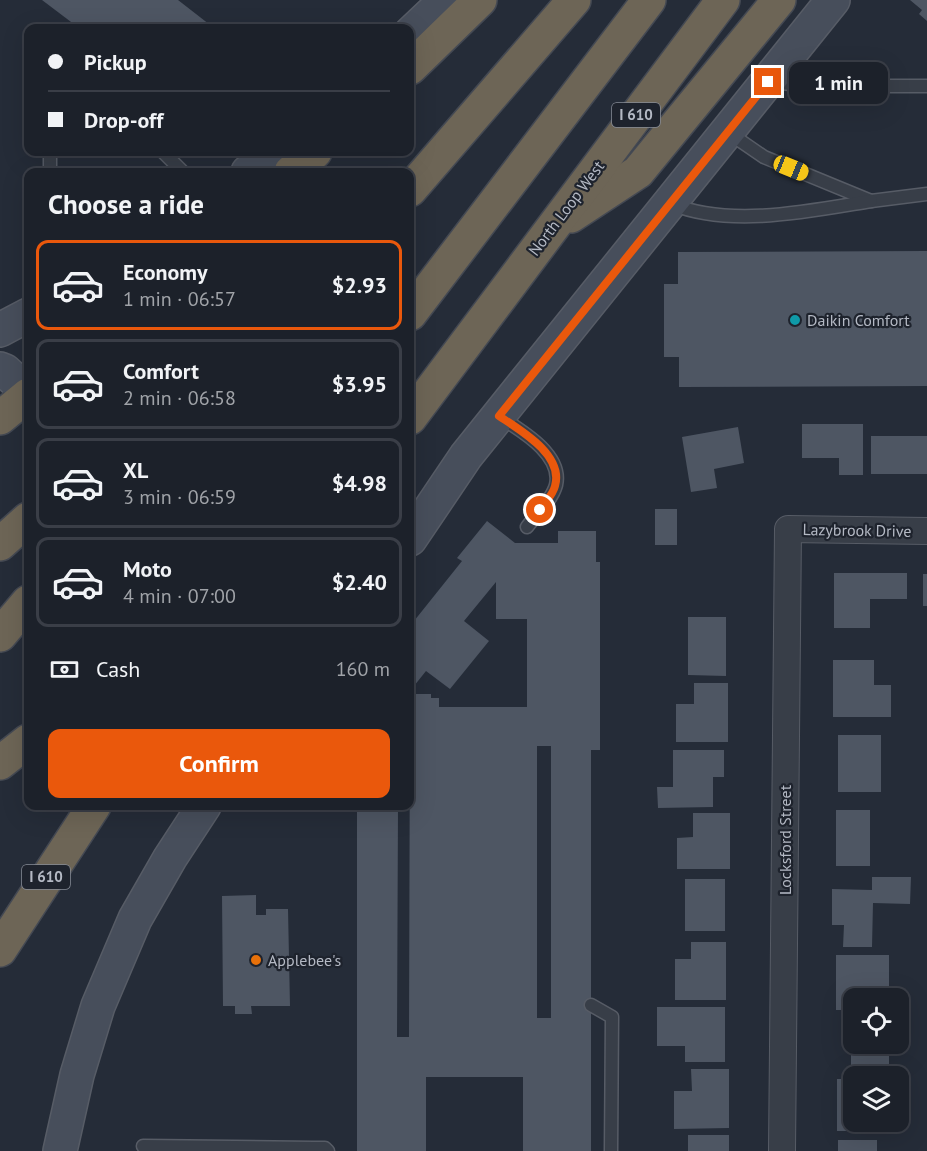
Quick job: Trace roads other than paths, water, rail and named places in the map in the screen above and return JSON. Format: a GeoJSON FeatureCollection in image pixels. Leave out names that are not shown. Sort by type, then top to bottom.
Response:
{"type":"FeatureCollection","features":[{"type":"Feature","properties":{"kind":"highway"},"geometry":{"type":"LineString","coordinates":[[414,64],[480,0]]}},
{"type":"Feature","properties":{"kind":"highway"},"geometry":{"type":"LineString","coordinates":[[414,185],[574,0]]}},
{"type":"Feature","properties":{"kind":"highway"},"geometry":{"type":"LineString","coordinates":[[414,309],[650,0]]}},
{"type":"Feature","properties":{"kind":"highway","name":"North Loop West"},"geometry":{"type":"LineString","coordinates":[[414,413],[723,0]]}},
{"type":"Feature","properties":{"kind":"highway"},"geometry":{"type":"LineString","coordinates":[[549,230],[638,171],[779,0]]}},
{"type":"Feature","properties":{"kind":"highway"},"geometry":{"type":"LineString","coordinates":[[296,168],[310,156]]}},
{"type":"Feature","properties":{"kind":"highway"},"geometry":{"type":"LineString","coordinates":[[0,543],[24,522]]}},
{"type":"Feature","properties":{"kind":"highway"},"geometry":{"type":"LineString","coordinates":[[0,635],[24,607]]}},
{"type":"Feature","properties":{"kind":"highway"},"geometry":{"type":"LineString","coordinates":[[0,763],[24,744]]}},
{"type":"Feature","properties":{"kind":"highway","name":"I 610"},"geometry":{"type":"LineString","coordinates":[[0,950],[91,810]]}},
{"type":"Feature","properties":{"kind":"main road"},"geometry":{"type":"LineString","coordinates":[[414,30],[446,0]]}},
{"type":"Feature","properties":{"kind":"main road"},"geometry":{"type":"LineString","coordinates":[[414,533],[466,456],[833,0]]}},
{"type":"Feature","properties":{"kind":"main road"},"geometry":{"type":"LineString","coordinates":[[253,168],[269,156]]}},
{"type":"Feature","properties":{"kind":"main road"},"geometry":{"type":"LineString","coordinates":[[0,330],[24,317]]}},
{"type":"Feature","properties":{"kind":"main road"},"geometry":{"type":"LineString","coordinates":[[0,369],[5,370],[15,404]]}},
{"type":"Feature","properties":{"kind":"main road"},"geometry":{"type":"LineString","coordinates":[[60,1151],[77,1075],[98,1006],[135,919],[170,858],[201,810]]}},
{"type":"Feature","properties":{"kind":"street","name":"Lazybrook Drive"},"geometry":{"type":"LineString","coordinates":[[788,529],[927,531]]}},
{"type":"Feature","properties":{"kind":"street","name":"Locksford Street"},"geometry":{"type":"LineString","coordinates":[[782,1151],[788,529]]}},
{"type":"Feature","properties":{"kind":"lane"},"geometry":{"type":"LineString","coordinates":[[768,82],[808,86],[927,86]]}},
{"type":"Feature","properties":{"kind":"lane"},"geometry":{"type":"LineString","coordinates":[[729,132],[764,157],[871,201]]}},
{"type":"Feature","properties":{"kind":"lane"},"geometry":{"type":"LineString","coordinates":[[167,156],[179,168]]}},
{"type":"Feature","properties":{"kind":"lane"},"geometry":{"type":"LineString","coordinates":[[671,203],[701,214],[728,216],[795,213],[927,194]]}},
{"type":"Feature","properties":{"kind":"lane"},"geometry":{"type":"LineString","coordinates":[[499,416],[537,442],[548,455],[556,473],[553,492],[527,527]]}},
{"type":"Feature","properties":{"kind":"lane"},"geometry":{"type":"LineString","coordinates":[[591,1005],[612,1017],[611,1151]]}},
{"type":"Feature","properties":{"kind":"lane"},"geometry":{"type":"LineString","coordinates":[[143,1146],[218,1149],[325,1148],[328,1151]]}},
{"type":"Feature","properties":{"kind":"place","name":"Daikin Comfort"},"geometry":{"type":"Point","coordinates":[795,320]}},
{"type":"Feature","properties":{"kind":"place","name":"Applebee's"},"geometry":{"type":"Point","coordinates":[256,960]}}]}
